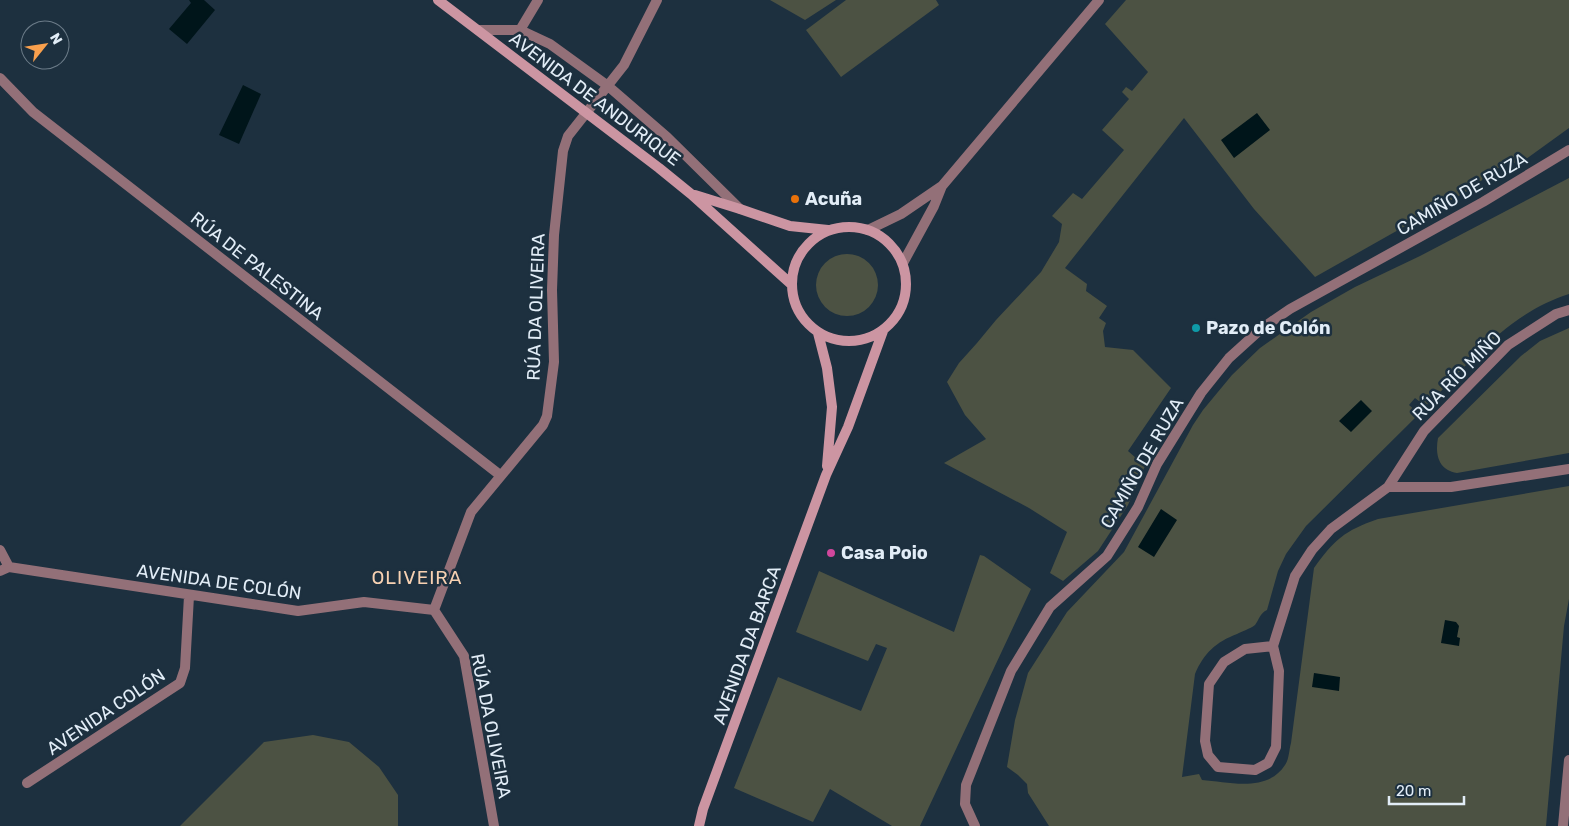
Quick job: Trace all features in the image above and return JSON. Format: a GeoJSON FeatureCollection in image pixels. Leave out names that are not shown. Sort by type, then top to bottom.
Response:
{"type":"FeatureCollection","features":[{"type":"Feature","properties":{"kind":"main road","name":"AVENIDA DE ANDURIQUE"},"geometry":{"type":"LineString","coordinates":[[438,0],[588,113],[691,194],[791,284]]}},
{"type":"Feature","properties":{"kind":"main road"},"geometry":{"type":"LineString","coordinates":[[691,194],[740,208],[790,226],[829,230],[849,227],[868,230],[879,235],[889,243],[903,263],[906,293],[898,314],[883,331],[848,427],[826,475]]}},
{"type":"Feature","properties":{"kind":"main road"},"geometry":{"type":"LineString","coordinates":[[829,230],[816,236],[806,246],[793,270],[791,284],[793,299],[799,312],[807,324],[818,333],[844,342],[865,340],[883,331]]}},
{"type":"Feature","properties":{"kind":"main road"},"geometry":{"type":"LineString","coordinates":[[818,333],[827,368],[832,408],[826,475]]}},
{"type":"Feature","properties":{"kind":"main road","name":"AVENIDA DA BARCA"},"geometry":{"type":"LineString","coordinates":[[699,826],[703,809],[826,475]]}},
{"type":"Feature","properties":{"kind":"street"},"geometry":{"type":"LineString","coordinates":[[520,30],[538,0]]}},
{"type":"Feature","properties":{"kind":"street","name":"RÚA DA OLIVEIRA"},"geometry":{"type":"LineString","coordinates":[[494,826],[464,656],[434,610],[471,512],[500,474],[543,425],[547,416],[554,362],[552,290],[554,235],[563,151],[568,136],[624,65],[657,0]]}},
{"type":"Feature","properties":{"kind":"street"},"geometry":{"type":"LineString","coordinates":[[868,230],[901,214],[942,186],[1099,0]]}},
{"type":"Feature","properties":{"kind":"street","name":"AVENIDA DE ANDURIQUE"},"geometry":{"type":"LineString","coordinates":[[478,30],[520,30],[550,44],[608,86],[666,137],[740,208]]}},
{"type":"Feature","properties":{"kind":"street","name":"RÚA DE PALESTINA"},"geometry":{"type":"LineString","coordinates":[[0,78],[33,112],[500,474]]}},
{"type":"Feature","properties":{"kind":"street","name":"CAMIÑO DE RUZA"},"geometry":{"type":"LineString","coordinates":[[975,826],[966,804],[966,785],[1011,671],[1050,607],[1107,556],[1138,507],[1156,464],[1201,393],[1229,358],[1261,329],[1290,309],[1484,202],[1569,150]]}},
{"type":"Feature","properties":{"kind":"street"},"geometry":{"type":"LineString","coordinates":[[903,263],[934,206],[942,186]]}},
{"type":"Feature","properties":{"kind":"street","name":"RÚA RÍO MIÑO"},"geometry":{"type":"LineString","coordinates":[[1388,487],[1424,431],[1508,345],[1556,314],[1569,310]]}},
{"type":"Feature","properties":{"kind":"street"},"geometry":{"type":"LineString","coordinates":[[1273,646],[1245,649],[1224,662],[1209,684],[1205,741],[1208,755],[1218,767],[1255,770],[1268,762],[1276,747],[1279,671],[1273,646],[1295,576],[1312,550],[1331,529],[1388,487],[1451,487],[1569,469]]}},
{"type":"Feature","properties":{"kind":"street"},"geometry":{"type":"LineString","coordinates":[[0,550],[4,569]]}},
{"type":"Feature","properties":{"kind":"street","name":"AVENIDA DE COLÓN"},"geometry":{"type":"LineString","coordinates":[[4,569],[298,611],[364,602],[434,610]]}},
{"type":"Feature","properties":{"kind":"street","name":"AVENIDA COLÓN"},"geometry":{"type":"LineString","coordinates":[[27,783],[180,683],[185,668],[189,596]]}},
{"type":"Feature","properties":{"kind":"street"},"geometry":{"type":"LineString","coordinates":[[1563,826],[1569,760]]}},
{"type":"Feature","properties":{"kind":"green space"},"geometry":{"type":"Polygon","coordinates":[[[770,0],[836,0],[805,20],[770,0]]]}},
{"type":"Feature","properties":{"kind":"green space"},"geometry":{"type":"Polygon","coordinates":[[[846,0],[936,0],[939,5],[841,77],[806,30],[846,0]]]}},
{"type":"Feature","properties":{"kind":"green space"},"geometry":{"type":"Polygon","coordinates":[[[1126,0],[1569,0],[1569,128],[1522,162],[1512,163],[1488,172],[1478,185],[1315,277],[1254,209],[1184,118],[1065,268],[1087,284],[1086,291],[1107,306],[1099,318],[1106,323],[1103,331],[1105,347],[1133,350],[1171,388],[1128,451],[1145,466],[1128,505],[1098,551],[1063,581],[1050,573],[1067,532],[1029,508],[944,463],[986,439],[965,415],[947,382],[959,363],[1041,272],[1059,242],[1062,224],[1052,216],[1073,193],[1082,199],[1124,150],[1102,130],[1129,99],[1122,92],[1126,87],[1132,91],[1148,72],[1105,24],[1126,0]]]}},
{"type":"Feature","properties":{"kind":"green space"},"geometry":{"type":"Polygon","coordinates":[[[1569,178],[1569,294],[1548,302],[1510,325],[1476,355],[1429,404],[1424,405],[1415,398],[1409,405],[1417,412],[1416,417],[1306,526],[1286,554],[1278,571],[1267,610],[1255,625],[1230,637],[1212,649],[1202,660],[1195,674],[1182,777],[1199,774],[1202,780],[1235,784],[1258,783],[1277,774],[1285,765],[1291,743],[1314,568],[1341,537],[1378,519],[1569,486],[1569,599],[1564,626],[1546,826],[1049,826],[1028,793],[1027,784],[1007,767],[1015,720],[1028,673],[1067,612],[1124,552],[1203,410],[1232,375],[1260,348],[1311,312],[1355,287],[1420,256],[1569,178]]]}},
{"type":"Feature","properties":{"kind":"green space"},"geometry":{"type":"Polygon","coordinates":[[[847,254],[859,257],[869,263],[875,273],[878,285],[875,297],[869,307],[859,313],[847,316],[835,313],[825,307],[819,297],[816,285],[819,273],[825,263],[835,257],[847,254]]]}},
{"type":"Feature","properties":{"kind":"green space"},"geometry":{"type":"Polygon","coordinates":[[[1569,328],[1569,453],[1457,473],[1446,469],[1439,460],[1437,450],[1438,438],[1521,356],[1540,341],[1569,328]]]}},
{"type":"Feature","properties":{"kind":"green space"},"geometry":{"type":"Polygon","coordinates":[[[980,555],[1031,589],[920,826],[892,826],[830,789],[813,822],[734,788],[778,677],[861,711],[887,648],[876,644],[868,661],[796,632],[819,571],[954,632],[980,555]]]}},
{"type":"Feature","properties":{"kind":"green space"},"geometry":{"type":"Polygon","coordinates":[[[313,735],[349,742],[379,767],[398,795],[398,826],[180,826],[264,742],[313,735]]]}},
{"type":"Feature","properties":{"kind":"shaded area"},"geometry":{"type":"Polygon","coordinates":[[[189,0],[204,0],[215,10],[187,44],[169,29],[191,3],[189,0]]]}},
{"type":"Feature","properties":{"kind":"shaded area"},"geometry":{"type":"Polygon","coordinates":[[[243,85],[261,94],[239,144],[219,135],[243,85]]]}},
{"type":"Feature","properties":{"kind":"shaded area"},"geometry":{"type":"Polygon","coordinates":[[[1257,113],[1270,130],[1234,158],[1221,140],[1257,113]]]}},
{"type":"Feature","properties":{"kind":"shaded area"},"geometry":{"type":"Polygon","coordinates":[[[1361,400],[1372,411],[1351,432],[1339,421],[1361,400]]]}},
{"type":"Feature","properties":{"kind":"shaded area"},"geometry":{"type":"Polygon","coordinates":[[[1161,509],[1177,520],[1154,557],[1138,547],[1161,509]]]}},
{"type":"Feature","properties":{"kind":"shaded area"},"geometry":{"type":"Polygon","coordinates":[[[1445,620],[1456,622],[1459,626],[1457,637],[1460,638],[1459,646],[1441,643],[1445,620]]]}},
{"type":"Feature","properties":{"kind":"shaded area"},"geometry":{"type":"Polygon","coordinates":[[[1314,673],[1340,677],[1339,691],[1312,687],[1314,673]]]}},
{"type":"Feature","properties":{"kind":"place","name":"Acuña"},"geometry":{"type":"Point","coordinates":[795,199]}},
{"type":"Feature","properties":{"kind":"place","name":"Pazo de Colón"},"geometry":{"type":"Point","coordinates":[1196,328]}},
{"type":"Feature","properties":{"kind":"place","name":"Casa Poio"},"geometry":{"type":"Point","coordinates":[831,553]}},
{"type":"Feature","properties":{"kind":"district","name":"OLIVEIRA"},"geometry":{"type":"Point","coordinates":[417,577]}}]}
